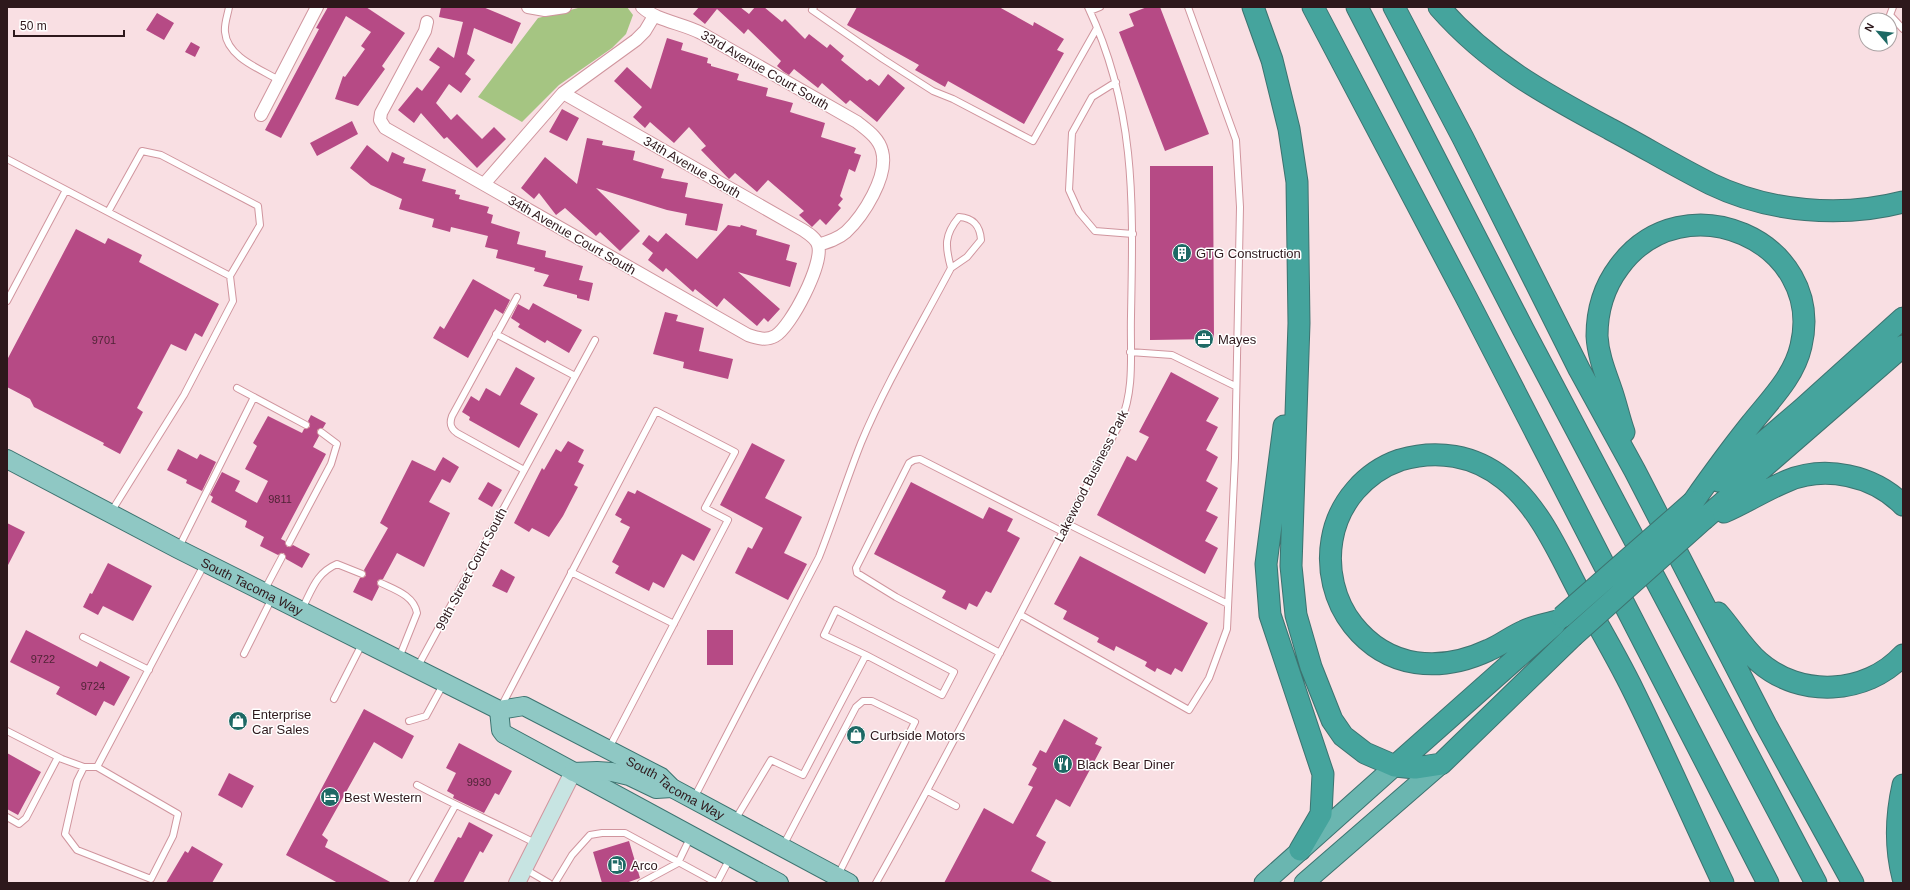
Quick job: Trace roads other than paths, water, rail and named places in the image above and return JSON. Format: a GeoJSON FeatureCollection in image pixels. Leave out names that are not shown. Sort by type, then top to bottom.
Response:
{"type":"FeatureCollection","features":[{"type":"Feature","properties":{"kind":"highway"},"geometry":{"type":"LineString","coordinates":[[1253,7],[1272,60],[1289,129],[1296,182],[1299,323],[1291,566],[1296,615],[1311,667],[1332,720],[1342,736],[1366,753],[1396,766],[1415,768],[1441,764]]}},
{"type":"Feature","properties":{"kind":"highway"},"geometry":{"type":"LineString","coordinates":[[1313,7],[1470,306],[1768,883]]}},
{"type":"Feature","properties":{"kind":"highway"},"geometry":{"type":"LineString","coordinates":[[1357,7],[1523,329],[1816,883]]}},
{"type":"Feature","properties":{"kind":"highway"},"geometry":{"type":"LineString","coordinates":[[1394,7],[1463,138],[1579,369],[1635,471],[1766,725],[1853,883]]}},
{"type":"Feature","properties":{"kind":"highway"},"geometry":{"type":"LineString","coordinates":[[1439,7],[1475,44],[1520,78],[1553,98],[1712,184],[1756,199],[1803,209],[1846,210],[1872,208],[1903,202]]}},
{"type":"Feature","properties":{"kind":"highway"},"geometry":{"type":"LineString","coordinates":[[1635,471],[1598,345],[1598,317],[1605,290],[1618,268],[1629,254],[1645,241],[1663,231],[1679,226],[1703,224],[1726,228],[1742,233],[1756,240],[1773,254],[1782,263],[1793,280],[1800,299],[1803,315],[1804,330],[1802,345],[1794,366],[1783,384],[1729,452],[1699,510]]}},
{"type":"Feature","properties":{"kind":"highway"},"geometry":{"type":"LineString","coordinates":[[1304,883],[1441,764],[1572,637],[1801,410],[1903,318]]}},
{"type":"Feature","properties":{"kind":"highway"},"geometry":{"type":"LineString","coordinates":[[1299,323],[1273,498],[1266,564],[1270,615],[1323,774],[1321,814],[1300,850]]}},
{"type":"Feature","properties":{"kind":"highway"},"geometry":{"type":"LineString","coordinates":[[1264,883],[1560,619],[1699,510],[1903,346]]}},
{"type":"Feature","properties":{"kind":"highway"},"geometry":{"type":"LineString","coordinates":[[1560,619],[1524,631],[1486,652],[1456,662],[1426,665],[1406,661],[1389,654],[1370,642],[1360,633],[1344,612],[1337,596],[1330,567],[1330,550],[1337,519],[1348,500],[1368,478],[1391,463],[1417,456],[1445,455],[1462,457],[1490,469],[1513,486],[1530,506],[1551,540],[1633,690],[1723,883]]}},
{"type":"Feature","properties":{"kind":"highway"},"geometry":{"type":"LineString","coordinates":[[1699,510],[1738,506],[1788,480],[1819,474],[1840,474],[1859,479],[1880,488],[1903,505]]}},
{"type":"Feature","properties":{"kind":"highway"},"geometry":{"type":"LineString","coordinates":[[1689,577],[1755,658],[1771,671],[1798,683],[1827,687],[1858,683],[1885,671],[1903,655]]}},
{"type":"Feature","properties":{"kind":"highway"},"geometry":{"type":"LineString","coordinates":[[1903,785],[1897,811],[1897,839],[1903,878]]}},
{"type":"Feature","properties":{"kind":"main road","name":"South Tacoma Way"},"geometry":{"type":"LineString","coordinates":[[7,459],[268,594],[364,640],[499,710],[524,706],[661,777],[672,788],[843,880]]}},
{"type":"Feature","properties":{"kind":"main road"},"geometry":{"type":"LineString","coordinates":[[499,710],[501,730],[504,734],[730,858],[779,883]]}},
{"type":"Feature","properties":{"kind":"main road"},"geometry":{"type":"LineString","coordinates":[[574,772],[612,772],[629,776],[656,789],[672,788]]}},
{"type":"Feature","properties":{"kind":"main road"},"geometry":{"type":"LineString","coordinates":[[517,883],[574,772]]}},
{"type":"Feature","properties":{"kind":"street"},"geometry":{"type":"LineString","coordinates":[[261,115],[317,7]]}},
{"type":"Feature","properties":{"kind":"street"},"geometry":{"type":"LineString","coordinates":[[528,7],[545,10],[564,7]]}},
{"type":"Feature","properties":{"kind":"street","name":"33rd Avenue Court South"},"geometry":{"type":"LineString","coordinates":[[642,7],[654,16],[694,29],[815,98],[867,130],[881,146],[884,162],[877,186],[866,205],[845,233],[832,241],[818,245]]}},
{"type":"Feature","properties":{"kind":"street"},"geometry":{"type":"LineString","coordinates":[[484,184],[563,93],[636,40],[645,31],[654,16]]}},
{"type":"Feature","properties":{"kind":"street","name":"34th Avenue Court South"},"geometry":{"type":"LineString","coordinates":[[427,22],[426,31],[381,113],[380,122],[386,129],[741,331],[758,338],[768,338],[780,332],[794,313],[816,264],[819,253],[818,245]]}},
{"type":"Feature","properties":{"kind":"street","name":"34th Avenue South"},"geometry":{"type":"LineString","coordinates":[[563,93],[803,230],[814,238],[818,245]]}},
{"type":"Feature","properties":{"kind":"lane"},"geometry":{"type":"LineString","coordinates":[[229,7],[224,31],[229,45],[244,60],[279,80]]}},
{"type":"Feature","properties":{"kind":"lane"},"geometry":{"type":"LineString","coordinates":[[814,7],[812,10],[883,60],[933,91],[953,99],[1033,141],[1097,28]]}},
{"type":"Feature","properties":{"kind":"lane"},"geometry":{"type":"LineString","coordinates":[[1089,9],[1100,7]]}},
{"type":"Feature","properties":{"kind":"lane"},"geometry":{"type":"LineString","coordinates":[[1021,615],[1189,710],[1209,678],[1227,628],[1235,458],[1235,386],[1240,207],[1236,140],[1188,7]]}},
{"type":"Feature","properties":{"kind":"lane"},"geometry":{"type":"LineString","coordinates":[[1893,7],[1890,15],[1903,29]]}},
{"type":"Feature","properties":{"kind":"lane","name":"Lakewood Business Park"},"geometry":{"type":"LineString","coordinates":[[876,883],[928,791],[1021,615],[1126,409],[1131,382],[1130,352],[1133,234],[1131,166],[1125,124],[1116,82],[1089,9]]}},
{"type":"Feature","properties":{"kind":"lane"},"geometry":{"type":"LineString","coordinates":[[1116,82],[1092,96],[1072,133],[1069,190],[1079,212],[1095,231],[1133,234]]}},
{"type":"Feature","properties":{"kind":"lane"},"geometry":{"type":"LineString","coordinates":[[108,212],[142,151],[161,154],[258,206],[260,225],[230,276],[232,301],[184,395],[110,513]]}},
{"type":"Feature","properties":{"kind":"lane"},"geometry":{"type":"LineString","coordinates":[[7,159],[230,276]]}},
{"type":"Feature","properties":{"kind":"lane"},"geometry":{"type":"LineString","coordinates":[[7,301],[66,190]]}},
{"type":"Feature","properties":{"kind":"lane"},"geometry":{"type":"LineString","coordinates":[[693,799],[819,557],[861,442],[882,398],[951,268],[967,257],[981,240],[981,231],[975,222],[968,218],[959,217],[951,227],[946,239],[947,255],[951,268]]}},
{"type":"Feature","properties":{"kind":"lane"},"geometry":{"type":"LineString","coordinates":[[517,297],[452,416],[451,426],[460,435],[524,470]]}},
{"type":"Feature","properties":{"kind":"lane"},"geometry":{"type":"LineString","coordinates":[[496,334],[575,376]]}},
{"type":"Feature","properties":{"kind":"lane","name":"99th Street Court South"},"geometry":{"type":"LineString","coordinates":[[417,668],[595,340]]}},
{"type":"Feature","properties":{"kind":"lane"},"geometry":{"type":"LineString","coordinates":[[1130,352],[1172,355],[1235,386]]}},
{"type":"Feature","properties":{"kind":"lane"},"geometry":{"type":"LineString","coordinates":[[237,388],[306,425]]}},
{"type":"Feature","properties":{"kind":"lane"},"geometry":{"type":"LineString","coordinates":[[178,548],[254,397]]}},
{"type":"Feature","properties":{"kind":"lane"},"geometry":{"type":"LineString","coordinates":[[499,710],[656,411],[735,452],[705,508],[728,520],[608,749]]}},
{"type":"Feature","properties":{"kind":"lane"},"geometry":{"type":"LineString","coordinates":[[289,543],[331,464],[337,444],[321,432]]}},
{"type":"Feature","properties":{"kind":"lane"},"geometry":{"type":"LineString","coordinates":[[1000,653],[857,573],[856,568],[909,463],[920,459],[1063,532]]}},
{"type":"Feature","properties":{"kind":"lane"},"geometry":{"type":"LineString","coordinates":[[1068,524],[1228,604]]}},
{"type":"Feature","properties":{"kind":"lane"},"geometry":{"type":"LineString","coordinates":[[244,654],[282,557]]}},
{"type":"Feature","properties":{"kind":"lane"},"geometry":{"type":"LineString","coordinates":[[97,767],[206,562]]}},
{"type":"Feature","properties":{"kind":"lane"},"geometry":{"type":"LineString","coordinates":[[301,610],[320,574],[328,568],[337,564],[362,574]]}},
{"type":"Feature","properties":{"kind":"lane"},"geometry":{"type":"LineString","coordinates":[[571,572],[674,624]]}},
{"type":"Feature","properties":{"kind":"lane"},"geometry":{"type":"LineString","coordinates":[[382,583],[408,597],[416,606],[418,613],[399,658]]}},
{"type":"Feature","properties":{"kind":"lane"},"geometry":{"type":"LineString","coordinates":[[836,610],[954,672],[942,695],[866,655],[824,635],[836,610]]}},
{"type":"Feature","properties":{"kind":"lane"},"geometry":{"type":"LineString","coordinates":[[83,637],[149,670]]}},
{"type":"Feature","properties":{"kind":"lane"},"geometry":{"type":"LineString","coordinates":[[334,699],[364,640]]}},
{"type":"Feature","properties":{"kind":"lane"},"geometry":{"type":"LineString","coordinates":[[735,822],[771,760],[803,775],[866,655]]}},
{"type":"Feature","properties":{"kind":"lane"},"geometry":{"type":"LineString","coordinates":[[409,721],[426,716],[445,682]]}},
{"type":"Feature","properties":{"kind":"lane"},"geometry":{"type":"LineString","coordinates":[[783,847],[856,707],[863,701],[872,701],[915,722],[843,880]]}},
{"type":"Feature","properties":{"kind":"lane"},"geometry":{"type":"LineString","coordinates":[[7,731],[58,757],[84,767],[97,767],[178,814],[173,836],[151,879],[77,850],[64,834],[77,781],[84,767]]}},
{"type":"Feature","properties":{"kind":"lane"},"geometry":{"type":"LineString","coordinates":[[7,817],[19,824],[26,818],[58,757]]}},
{"type":"Feature","properties":{"kind":"lane"},"geometry":{"type":"LineString","coordinates":[[418,785],[455,806],[498,824],[537,844]]}},
{"type":"Feature","properties":{"kind":"lane"},"geometry":{"type":"LineString","coordinates":[[928,791],[956,806]]}},
{"type":"Feature","properties":{"kind":"lane"},"geometry":{"type":"LineString","coordinates":[[412,883],[455,806]]}},
{"type":"Feature","properties":{"kind":"lane"},"geometry":{"type":"LineString","coordinates":[[555,883],[572,855],[590,835],[602,833],[625,833],[678,863],[717,882],[730,858]]}},
{"type":"Feature","properties":{"kind":"lane"},"geometry":{"type":"LineString","coordinates":[[641,883],[678,863],[691,836]]}},
{"type":"Feature","properties":{"kind":"lane"},"geometry":{"type":"LineString","coordinates":[[525,869],[549,883]]}},
{"type":"Feature","properties":{"kind":"place","name":"GTG Construction"},"geometry":{"type":"Point","coordinates":[1182,253]}},
{"type":"Feature","properties":{"kind":"place","name":"Mayes"},"geometry":{"type":"Point","coordinates":[1204,339]}},
{"type":"Feature","properties":{"kind":"place","name":"Enterprise Car Sales"},"geometry":{"type":"Point","coordinates":[238,721]}},
{"type":"Feature","properties":{"kind":"place","name":"Curbside Motors"},"geometry":{"type":"Point","coordinates":[856,735]}},
{"type":"Feature","properties":{"kind":"place","name":"Black Bear Diner"},"geometry":{"type":"Point","coordinates":[1063,764]}},
{"type":"Feature","properties":{"kind":"place","name":"Best Western"},"geometry":{"type":"Point","coordinates":[330,797]}},
{"type":"Feature","properties":{"kind":"place","name":"Arco"},"geometry":{"type":"Point","coordinates":[617,865]}}]}
